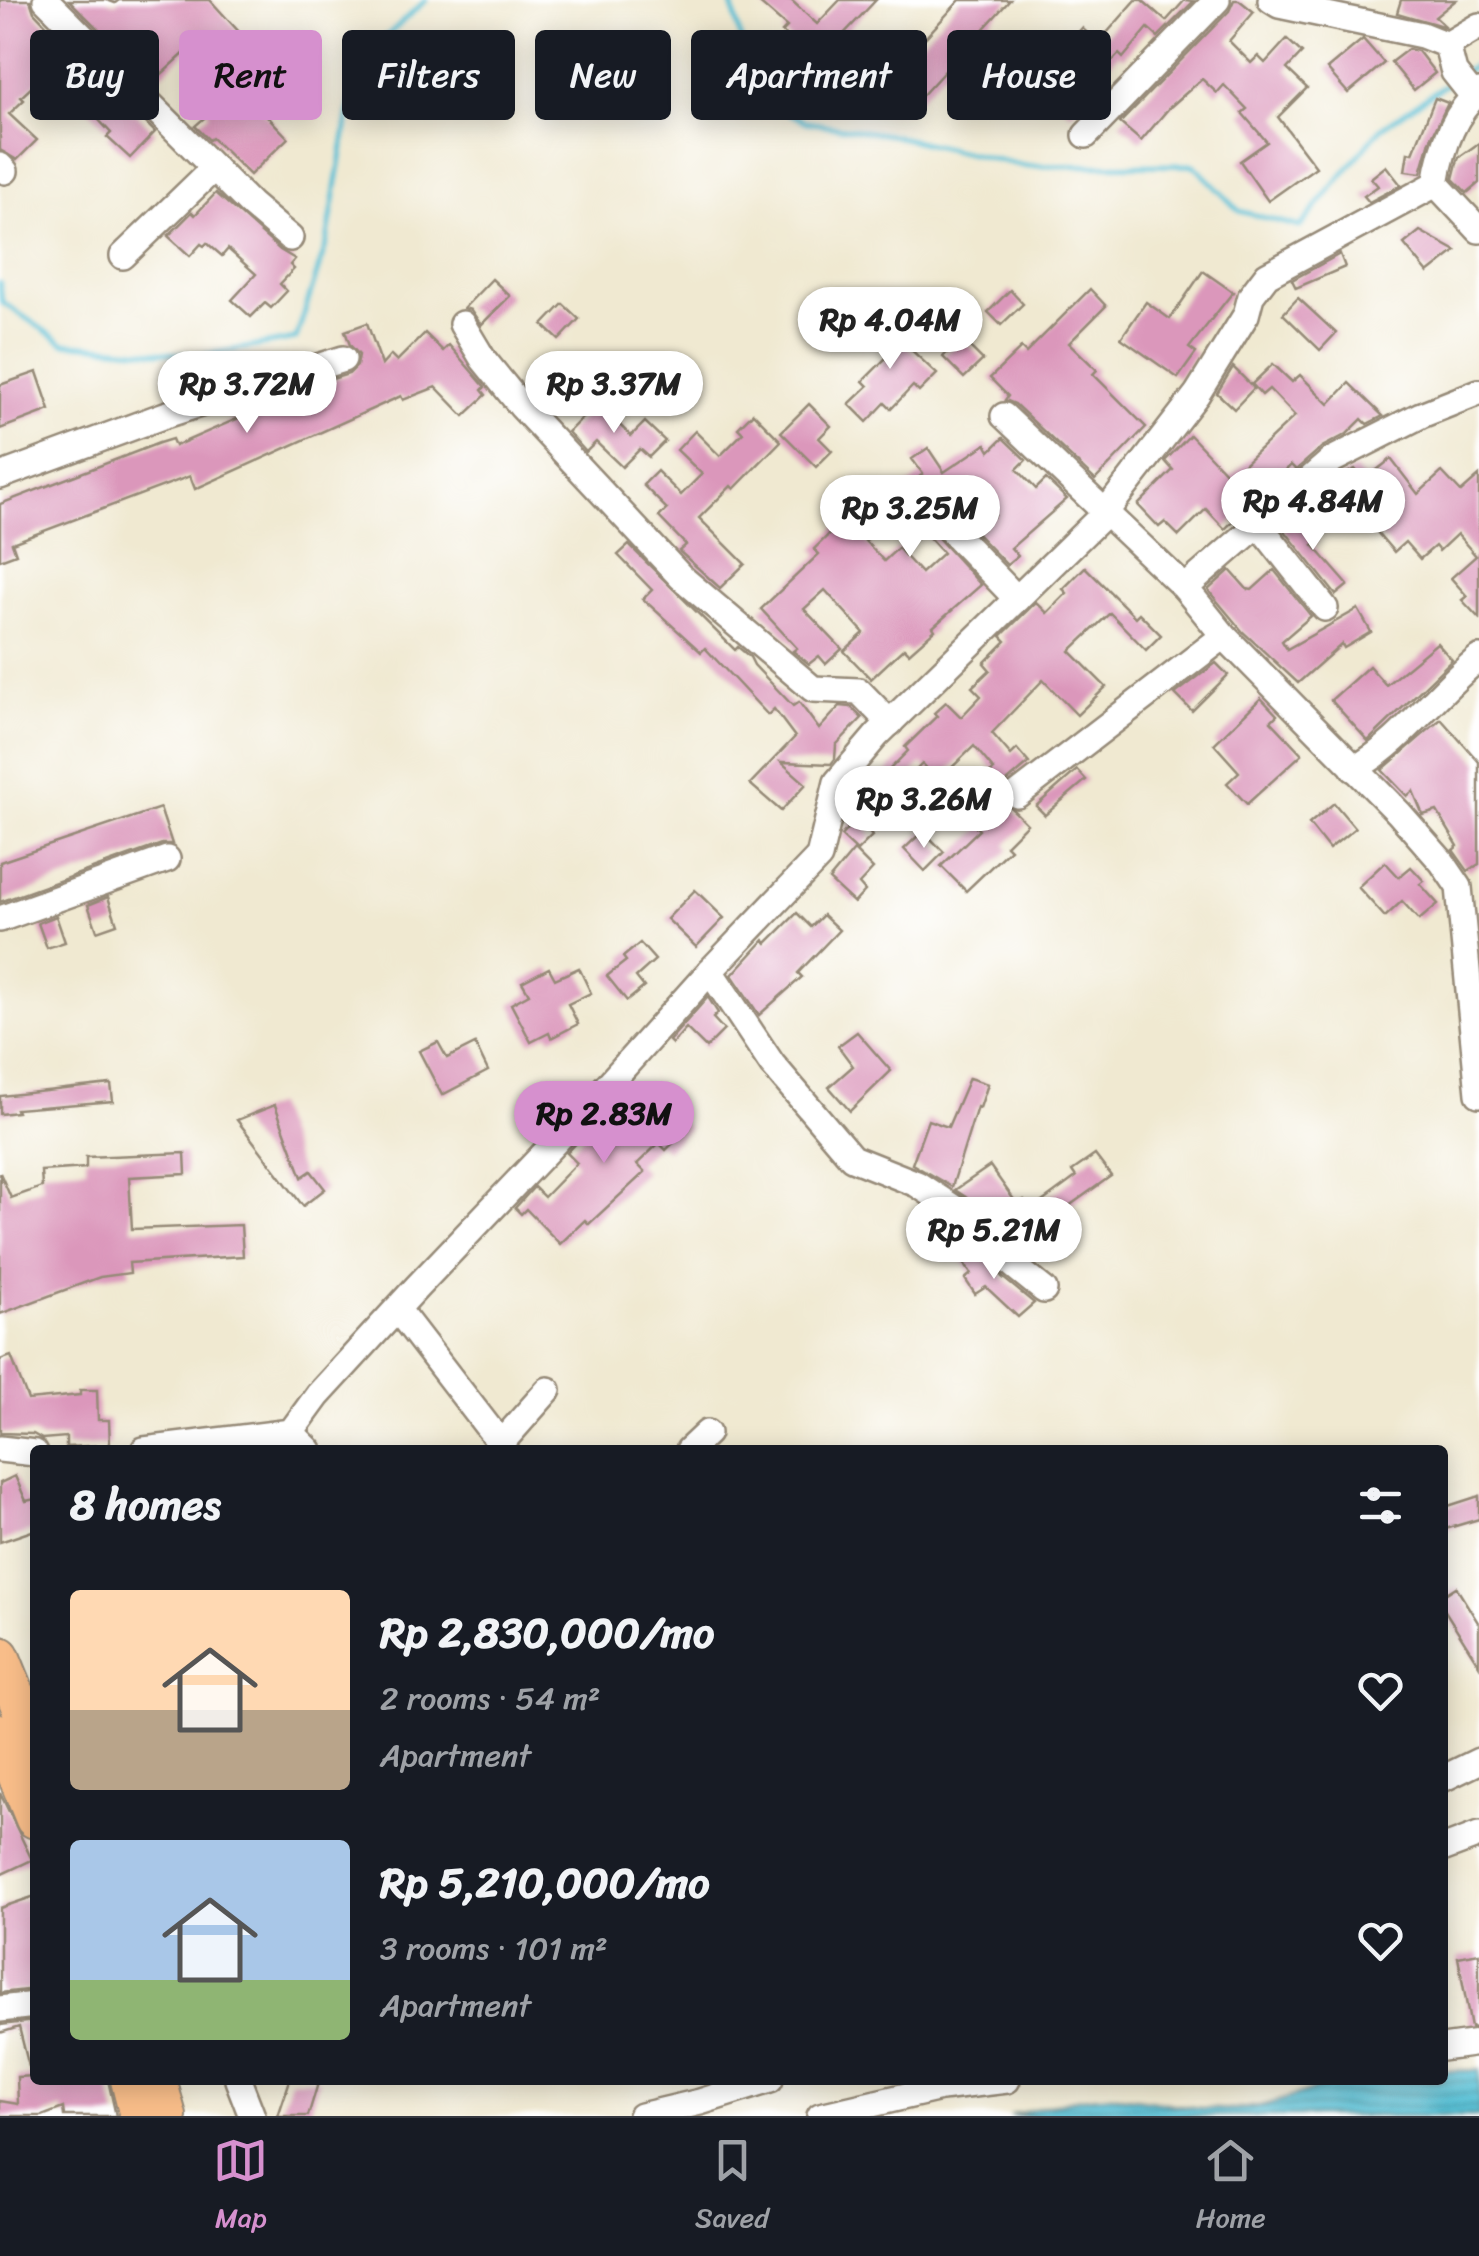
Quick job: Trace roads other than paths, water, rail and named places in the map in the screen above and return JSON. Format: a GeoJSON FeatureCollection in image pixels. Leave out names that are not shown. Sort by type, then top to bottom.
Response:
{"type":"FeatureCollection","features":[{"type":"Feature","properties":{"kind":"highway"},"geometry":{"type":"LineString","coordinates":[[0,1656],[30,1730]]}},
{"type":"Feature","properties":{"kind":"highway"},"geometry":{"type":"LineString","coordinates":[[0,1733],[30,1807]]}},
{"type":"Feature","properties":{"kind":"highway"},"geometry":{"type":"LineString","coordinates":[[131,2085],[139,2116]]}},
{"type":"Feature","properties":{"kind":"highway"},"geometry":{"type":"LineString","coordinates":[[158,2085],[167,2116]]}},
{"type":"Feature","properties":{"kind":"street"},"geometry":{"type":"LineString","coordinates":[[46,0],[290,238]]}},
{"type":"Feature","properties":{"kind":"street"},"geometry":{"type":"LineString","coordinates":[[1086,135],[1217,0]]}},
{"type":"Feature","properties":{"kind":"street"},"geometry":{"type":"LineString","coordinates":[[230,1445],[300,1441],[318,1395],[818,856],[837,782],[890,723],[1104,514],[1197,394],[1246,315],[1251,296],[1267,275],[1436,184],[1468,88],[1447,45],[1422,35],[1279,5],[1272,0]]}},
{"type":"Feature","properties":{"kind":"street"},"geometry":{"type":"LineString","coordinates":[[1447,45],[1479,26]]}},
{"type":"Feature","properties":{"kind":"street"},"geometry":{"type":"LineString","coordinates":[[123,256],[214,168]]}},
{"type":"Feature","properties":{"kind":"street"},"geometry":{"type":"LineString","coordinates":[[1436,184],[1479,230]]}},
{"type":"Feature","properties":{"kind":"street"},"geometry":{"type":"LineString","coordinates":[[462,324],[482,359],[522,407],[681,577],[813,689],[859,691],[890,723]]}},
{"type":"Feature","properties":{"kind":"street"},"geometry":{"type":"LineString","coordinates":[[0,476],[165,415],[343,359]]}},
{"type":"Feature","properties":{"kind":"street"},"geometry":{"type":"LineString","coordinates":[[1185,588],[1332,460],[1422,415],[1479,392]]}},
{"type":"Feature","properties":{"kind":"street"},"geometry":{"type":"LineString","coordinates":[[1004,416],[1185,588],[1224,636],[1442,862],[1469,880],[1479,1094]]}},
{"type":"Feature","properties":{"kind":"street"},"geometry":{"type":"LineString","coordinates":[[944,524],[1017,598]]}},
{"type":"Feature","properties":{"kind":"street"},"geometry":{"type":"LineString","coordinates":[[1260,526],[1325,608]]}},
{"type":"Feature","properties":{"kind":"street"},"geometry":{"type":"LineString","coordinates":[[1016,795],[1224,636]]}},
{"type":"Feature","properties":{"kind":"street"},"geometry":{"type":"LineString","coordinates":[[1354,769],[1412,723],[1479,658]]}},
{"type":"Feature","properties":{"kind":"street"},"geometry":{"type":"LineString","coordinates":[[0,920],[167,859]]}},
{"type":"Feature","properties":{"kind":"street"},"geometry":{"type":"LineString","coordinates":[[710,971],[772,1064],[852,1158],[917,1184],[992,1234],[1013,1266],[1044,1290]]}},
{"type":"Feature","properties":{"kind":"street"},"geometry":{"type":"LineString","coordinates":[[396,1309],[497,1445]]}},
{"type":"Feature","properties":{"kind":"street"},"geometry":{"type":"LineString","coordinates":[[500,1445],[548,1390]]}},
{"type":"Feature","properties":{"kind":"street"},"geometry":{"type":"LineString","coordinates":[[0,1449],[30,1452]]}},
{"type":"Feature","properties":{"kind":"street"},"geometry":{"type":"LineString","coordinates":[[1448,1777],[1479,1761]]}},
{"type":"Feature","properties":{"kind":"street"},"geometry":{"type":"LineString","coordinates":[[1448,1846],[1479,1835]]}},
{"type":"Feature","properties":{"kind":"street"},"geometry":{"type":"LineString","coordinates":[[0,2009],[30,2006]]}},
{"type":"Feature","properties":{"kind":"street"},"geometry":{"type":"LineString","coordinates":[[1448,2047],[1479,2043]]}},
{"type":"Feature","properties":{"kind":"street"},"geometry":{"type":"LineString","coordinates":[[240,2085],[252,2116]]}},
{"type":"Feature","properties":{"kind":"street"},"geometry":{"type":"LineString","coordinates":[[650,2114],[752,2085]]}},
{"type":"Feature","properties":{"kind":"street"},"geometry":{"type":"LineString","coordinates":[[820,2116],[966,2085]]}},
{"type":"Feature","properties":{"kind":"street"},"geometry":{"type":"LineString","coordinates":[[650,2114],[688,2112],[700,2116]]}},
{"type":"Feature","properties":{"kind":"water"},"geometry":{"type":"Polygon","coordinates":[[[1479,2070],[1479,2116],[1010,2116],[1103,2096],[1238,2109],[1333,2085],[1448,2085],[1448,2071],[1479,2070]]]}},
{"type":"Feature","properties":{"kind":"waterway"},"geometry":{"type":"LineString","coordinates":[[0,283],[2,302],[63,343],[199,356],[296,339],[327,242],[357,63],[426,0]]}},
{"type":"Feature","properties":{"kind":"waterway"},"geometry":{"type":"LineString","coordinates":[[731,0],[755,96],[806,122],[890,135],[1024,166],[1194,165],[1239,211],[1300,227],[1381,128],[1449,82]]}},
{"type":"Feature","properties":{"kind":"waterway"},"geometry":{"type":"LineString","coordinates":[[1462,73],[1479,63]]}}]}
